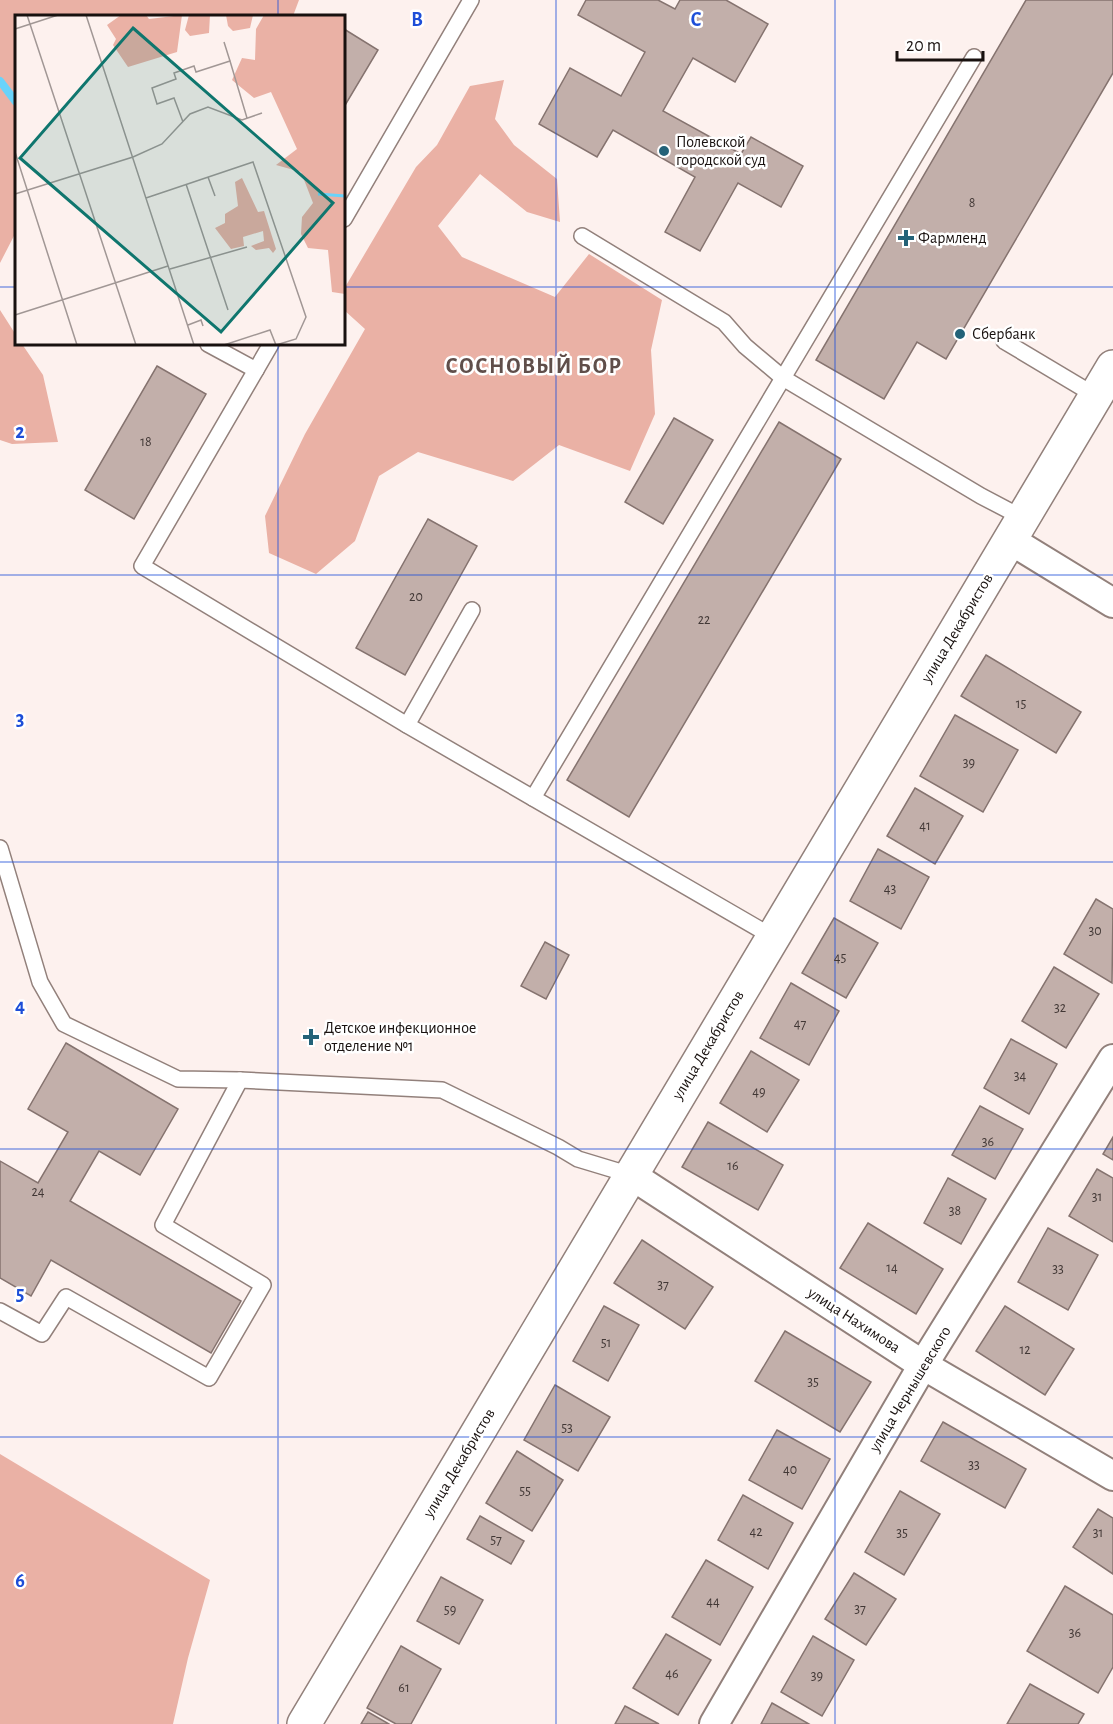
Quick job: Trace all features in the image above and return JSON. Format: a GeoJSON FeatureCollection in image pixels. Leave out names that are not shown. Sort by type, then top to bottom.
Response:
{"type":"FeatureCollection","features":[{"type":"Feature","properties":{"kind":"street","name":"улица Декабристов"},"geometry":{"type":"LineString","coordinates":[[304,1724],[1113,367]]}},
{"type":"Feature","properties":{"kind":"street"},"geometry":{"type":"LineString","coordinates":[[1016,529],[1113,603]]}},
{"type":"Feature","properties":{"kind":"street","name":"улица Чернышевского"},"geometry":{"type":"LineString","coordinates":[[714,1724],[923,1365],[1113,1059]]}},
{"type":"Feature","properties":{"kind":"street","name":"улица Нахимова"},"geometry":{"type":"LineString","coordinates":[[631,1175],[923,1365],[1113,1476]]}},
{"type":"Feature","properties":{"kind":"lane"},"geometry":{"type":"LineString","coordinates":[[345,217],[471,0]]}},
{"type":"Feature","properties":{"kind":"lane"},"geometry":{"type":"LineString","coordinates":[[534,798],[974,57]]}},
{"type":"Feature","properties":{"kind":"lane"},"geometry":{"type":"LineString","coordinates":[[582,236],[724,322],[745,346],[783,378],[981,496],[1016,529]]}},
{"type":"Feature","properties":{"kind":"lane"},"geometry":{"type":"LineString","coordinates":[[1004,341],[1096,396]]}},
{"type":"Feature","properties":{"kind":"lane"},"geometry":{"type":"LineString","coordinates":[[210,345],[256,370]]}},
{"type":"Feature","properties":{"kind":"lane"},"geometry":{"type":"LineString","coordinates":[[270,345],[142,566],[407,725],[773,937]]}},
{"type":"Feature","properties":{"kind":"lane"},"geometry":{"type":"LineString","coordinates":[[407,725],[472,610]]}},
{"type":"Feature","properties":{"kind":"lane"},"geometry":{"type":"LineString","coordinates":[[0,848],[40,982],[64,1024],[178,1079],[442,1090],[578,1159],[631,1175]]}},
{"type":"Feature","properties":{"kind":"lane"},"geometry":{"type":"LineString","coordinates":[[0,1311],[42,1334],[66,1297],[209,1378],[263,1285],[163,1225],[240,1080]]}},
{"type":"Feature","properties":{"kind":"shaded area"},"geometry":{"type":"Polygon","coordinates":[[[0,0],[299,0],[293,15],[15,15],[15,234],[0,263],[0,0]]]}},
{"type":"Feature","properties":{"kind":"shaded area"},"geometry":{"type":"Polygon","coordinates":[[[504,80],[495,119],[514,145],[557,179],[560,222],[527,212],[480,174],[438,226],[462,257],[555,297],[589,254],[662,300],[651,350],[655,414],[630,471],[559,445],[513,481],[418,452],[379,476],[355,541],[316,574],[269,553],[265,516],[305,434],[365,329],[345,311],[345,287],[416,167],[437,145],[470,86],[504,80]]]}},
{"type":"Feature","properties":{"kind":"shaded area"},"geometry":{"type":"Polygon","coordinates":[[[0,310],[15,333],[15,345],[23,345],[43,375],[58,442],[12,444],[0,440],[0,310]]]}},
{"type":"Feature","properties":{"kind":"shaded area"},"geometry":{"type":"Polygon","coordinates":[[[0,1454],[210,1580],[188,1658],[173,1724],[0,1724],[0,1454]]]}},
{"type":"Feature","properties":{"kind":"building"},"geometry":{"type":"Polygon","coordinates":[[[586,0],[658,0],[675,9],[680,0],[726,0],[768,24],[735,82],[693,58],[663,111],[741,154],[751,137],[803,166],[781,207],[738,183],[700,251],[665,232],[695,177],[613,130],[597,157],[539,124],[570,68],[621,96],[645,52],[578,15],[586,0]]]}},
{"type":"Feature","properties":{"kind":"building"},"geometry":{"type":"Polygon","coordinates":[[[1026,0],[1113,0],[1113,73],[946,359],[917,342],[884,399],[816,360],[1026,0]]]}},
{"type":"Feature","properties":{"kind":"building"},"geometry":{"type":"Polygon","coordinates":[[[345,30],[378,50],[345,105],[345,30]]]}},
{"type":"Feature","properties":{"kind":"building"},"geometry":{"type":"Polygon","coordinates":[[[157,366],[206,394],[134,519],[85,490],[157,366]]]}},
{"type":"Feature","properties":{"kind":"building"},"geometry":{"type":"Polygon","coordinates":[[[674,418],[713,440],[663,524],[625,502],[674,418]]]}},
{"type":"Feature","properties":{"kind":"building"},"geometry":{"type":"Polygon","coordinates":[[[779,422],[841,459],[629,817],[567,780],[779,422]]]}},
{"type":"Feature","properties":{"kind":"building"},"geometry":{"type":"Polygon","coordinates":[[[428,519],[477,546],[405,675],[356,648],[428,519]]]}},
{"type":"Feature","properties":{"kind":"building"},"geometry":{"type":"Polygon","coordinates":[[[986,655],[1081,712],[1056,753],[961,696],[986,655]]]}},
{"type":"Feature","properties":{"kind":"building"},"geometry":{"type":"Polygon","coordinates":[[[955,715],[1018,750],[983,812],[920,776],[955,715]]]}},
{"type":"Feature","properties":{"kind":"building"},"geometry":{"type":"Polygon","coordinates":[[[915,788],[963,816],[935,864],[887,836],[915,788]]]}},
{"type":"Feature","properties":{"kind":"building"},"geometry":{"type":"Polygon","coordinates":[[[878,849],[929,877],[901,929],[850,901],[878,849]]]}},
{"type":"Feature","properties":{"kind":"building"},"geometry":{"type":"Polygon","coordinates":[[[1096,899],[1113,909],[1112,983],[1064,954],[1096,899]]]}},
{"type":"Feature","properties":{"kind":"building"},"geometry":{"type":"Polygon","coordinates":[[[834,918],[878,943],[846,998],[802,973],[834,918]]]}},
{"type":"Feature","properties":{"kind":"building"},"geometry":{"type":"Polygon","coordinates":[[[545,942],[569,955],[546,999],[521,986],[545,942]]]}},
{"type":"Feature","properties":{"kind":"building"},"geometry":{"type":"Polygon","coordinates":[[[1054,967],[1099,994],[1066,1048],[1022,1021],[1054,967]]]}},
{"type":"Feature","properties":{"kind":"building"},"geometry":{"type":"Polygon","coordinates":[[[791,983],[839,1011],[809,1065],[760,1038],[791,983]]]}},
{"type":"Feature","properties":{"kind":"building"},"geometry":{"type":"Polygon","coordinates":[[[1011,1039],[1057,1064],[1029,1114],[984,1088],[1011,1039]]]}},
{"type":"Feature","properties":{"kind":"building"},"geometry":{"type":"Polygon","coordinates":[[[66,1043],[178,1109],[140,1175],[99,1151],[70,1201],[241,1301],[211,1353],[51,1260],[31,1296],[0,1278],[0,1161],[38,1183],[68,1132],[28,1109],[66,1043]]]}},
{"type":"Feature","properties":{"kind":"building"},"geometry":{"type":"Polygon","coordinates":[[[751,1051],[799,1080],[767,1132],[720,1103],[751,1051]]]}},
{"type":"Feature","properties":{"kind":"building"},"geometry":{"type":"Polygon","coordinates":[[[980,1106],[1023,1129],[995,1179],[952,1155],[980,1106]]]}},
{"type":"Feature","properties":{"kind":"building"},"geometry":{"type":"Polygon","coordinates":[[[708,1122],[783,1165],[758,1210],[682,1167],[708,1122]]]}},
{"type":"Feature","properties":{"kind":"building"},"geometry":{"type":"Polygon","coordinates":[[[1113,1137],[1113,1160],[1103,1154],[1113,1137]]]}},
{"type":"Feature","properties":{"kind":"building"},"geometry":{"type":"Polygon","coordinates":[[[1097,1169],[1113,1178],[1113,1242],[1069,1216],[1097,1169]]]}},
{"type":"Feature","properties":{"kind":"building"},"geometry":{"type":"Polygon","coordinates":[[[948,1178],[986,1199],[961,1244],[924,1223],[948,1178]]]}},
{"type":"Feature","properties":{"kind":"building"},"geometry":{"type":"Polygon","coordinates":[[[868,1223],[943,1269],[916,1314],[840,1268],[868,1223]]]}},
{"type":"Feature","properties":{"kind":"building"},"geometry":{"type":"Polygon","coordinates":[[[1048,1228],[1098,1255],[1068,1310],[1018,1282],[1048,1228]]]}},
{"type":"Feature","properties":{"kind":"building"},"geometry":{"type":"Polygon","coordinates":[[[642,1240],[713,1287],[685,1329],[614,1283],[642,1240]]]}},
{"type":"Feature","properties":{"kind":"building"},"geometry":{"type":"Polygon","coordinates":[[[604,1306],[639,1325],[608,1381],[573,1361],[604,1306]]]}},
{"type":"Feature","properties":{"kind":"building"},"geometry":{"type":"Polygon","coordinates":[[[1005,1306],[1074,1349],[1045,1395],[976,1351],[1005,1306]]]}},
{"type":"Feature","properties":{"kind":"building"},"geometry":{"type":"Polygon","coordinates":[[[785,1331],[871,1382],[840,1432],[755,1381],[785,1331]]]}},
{"type":"Feature","properties":{"kind":"building"},"geometry":{"type":"Polygon","coordinates":[[[555,1385],[610,1417],[578,1471],[524,1440],[555,1385]]]}},
{"type":"Feature","properties":{"kind":"building"},"geometry":{"type":"Polygon","coordinates":[[[943,1422],[1026,1469],[1005,1508],[921,1461],[943,1422]]]}},
{"type":"Feature","properties":{"kind":"building"},"geometry":{"type":"Polygon","coordinates":[[[777,1430],[830,1459],[802,1509],[749,1480],[777,1430]]]}},
{"type":"Feature","properties":{"kind":"building"},"geometry":{"type":"Polygon","coordinates":[[[517,1451],[563,1480],[532,1531],[486,1503],[517,1451]]]}},
{"type":"Feature","properties":{"kind":"building"},"geometry":{"type":"Polygon","coordinates":[[[900,1491],[940,1514],[904,1575],[865,1552],[900,1491]]]}},
{"type":"Feature","properties":{"kind":"building"},"geometry":{"type":"Polygon","coordinates":[[[743,1495],[793,1523],[768,1569],[718,1540],[743,1495]]]}},
{"type":"Feature","properties":{"kind":"building"},"geometry":{"type":"Polygon","coordinates":[[[1098,1509],[1113,1518],[1113,1574],[1073,1547],[1098,1509]]]}},
{"type":"Feature","properties":{"kind":"building"},"geometry":{"type":"Polygon","coordinates":[[[480,1516],[524,1541],[511,1564],[467,1539],[480,1516]]]}},
{"type":"Feature","properties":{"kind":"building"},"geometry":{"type":"Polygon","coordinates":[[[706,1560],[753,1587],[720,1645],[672,1617],[706,1560]]]}},
{"type":"Feature","properties":{"kind":"building"},"geometry":{"type":"Polygon","coordinates":[[[854,1573],[896,1599],[866,1645],[825,1619],[854,1573]]]}},
{"type":"Feature","properties":{"kind":"building"},"geometry":{"type":"Polygon","coordinates":[[[441,1577],[483,1600],[459,1644],[417,1621],[441,1577]]]}},
{"type":"Feature","properties":{"kind":"building"},"geometry":{"type":"Polygon","coordinates":[[[1065,1586],[1113,1615],[1113,1667],[1098,1693],[1027,1651],[1065,1586]]]}},
{"type":"Feature","properties":{"kind":"building"},"geometry":{"type":"Polygon","coordinates":[[[666,1634],[711,1660],[678,1715],[633,1688],[666,1634]]]}},
{"type":"Feature","properties":{"kind":"building"},"geometry":{"type":"Polygon","coordinates":[[[813,1636],[854,1660],[822,1716],[781,1692],[813,1636]]]}},
{"type":"Feature","properties":{"kind":"building"},"geometry":{"type":"Polygon","coordinates":[[[401,1646],[441,1669],[411,1724],[396,1724],[367,1708],[401,1646]]]}},
{"type":"Feature","properties":{"kind":"building"},"geometry":{"type":"Polygon","coordinates":[[[1030,1684],[1084,1714],[1078,1724],[1007,1724],[1030,1684]]]}},
{"type":"Feature","properties":{"kind":"building"},"geometry":{"type":"Polygon","coordinates":[[[772,1703],[809,1724],[761,1724],[772,1703]]]}},
{"type":"Feature","properties":{"kind":"building"},"geometry":{"type":"Polygon","coordinates":[[[625,1706],[659,1724],[615,1724],[625,1706]]]}},
{"type":"Feature","properties":{"kind":"building"},"geometry":{"type":"Polygon","coordinates":[[[368,1712],[389,1724],[361,1724],[368,1712]]]}},
{"type":"Feature","properties":{"kind":"waterway"},"geometry":{"type":"LineString","coordinates":[[0,81],[15,101]]}},
{"type":"Feature","properties":{"kind":"place","name":"Полевской городской суд"},"geometry":{"type":"Point","coordinates":[664,151]}},
{"type":"Feature","properties":{"kind":"place","name":"Фармленд"},"geometry":{"type":"Point","coordinates":[906,238]}},
{"type":"Feature","properties":{"kind":"place","name":"Сбербанк"},"geometry":{"type":"Point","coordinates":[960,334]}},
{"type":"Feature","properties":{"kind":"place","name":"Детское инфекционное отделение №1"},"geometry":{"type":"Point","coordinates":[311,1037]}},
{"type":"Feature","properties":{"kind":"district","name":"СОСНОВЫЙ БОР"},"geometry":{"type":"Point","coordinates":[534,366]}}]}
